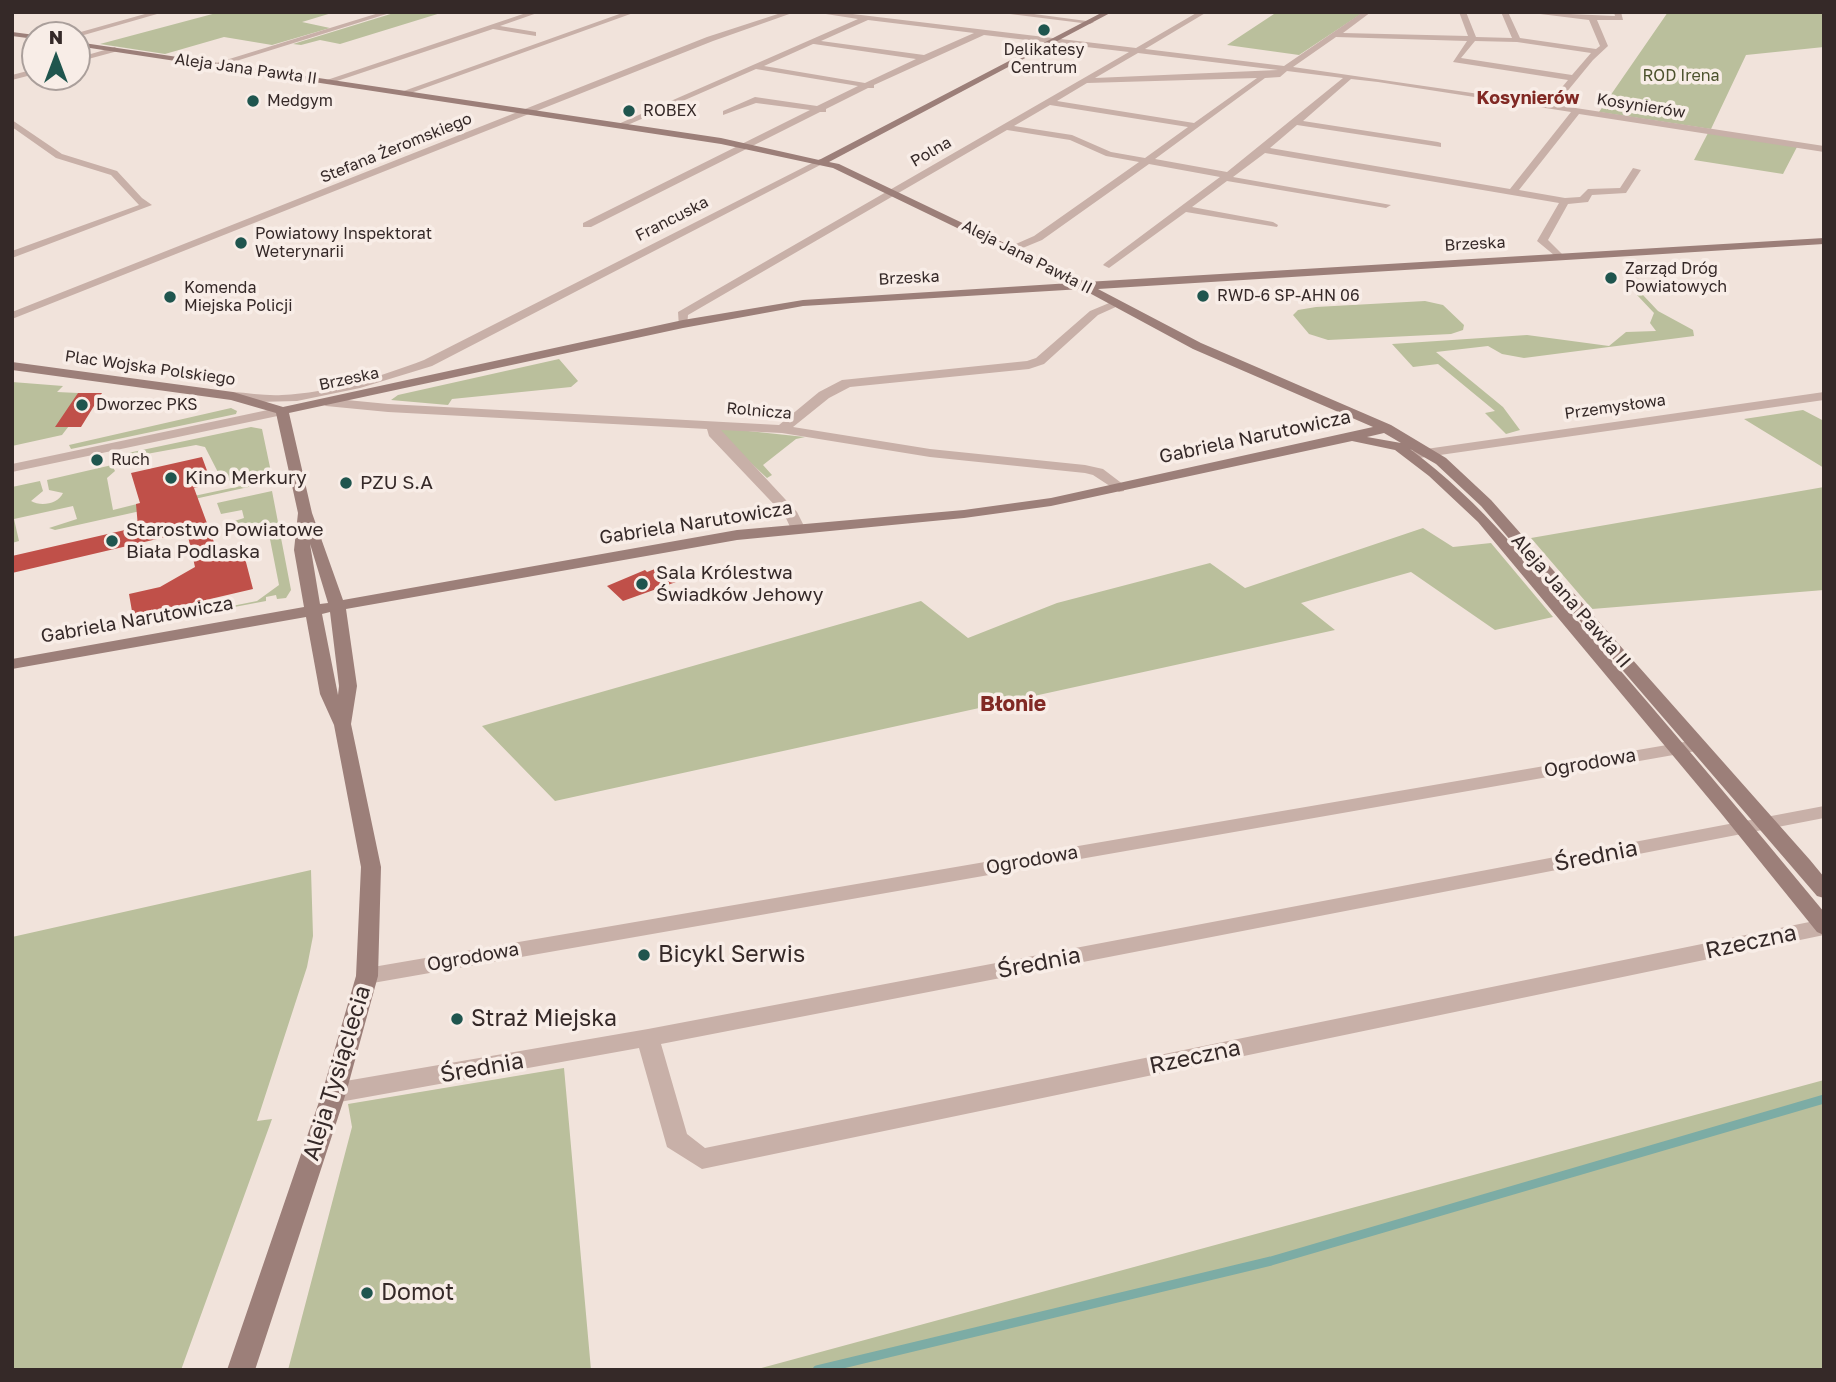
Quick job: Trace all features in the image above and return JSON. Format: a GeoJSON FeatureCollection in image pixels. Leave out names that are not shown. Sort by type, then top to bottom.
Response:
{"type":"FeatureCollection","features":[{"type":"Feature","properties":{"kind":"street"},"geometry":{"type":"LineString","coordinates":[[91,31],[161,12]]}},
{"type":"Feature","properties":{"kind":"street"},"geometry":{"type":"LineString","coordinates":[[217,64],[390,12]]}},
{"type":"Feature","properties":{"kind":"street"},"geometry":{"type":"LineString","coordinates":[[328,81],[537,12]]}},
{"type":"Feature","properties":{"kind":"street"},"geometry":{"type":"LineString","coordinates":[[405,92],[634,12]]}},
{"type":"Feature","properties":{"kind":"street","name":"Stefana Żeromskiego"},"geometry":{"type":"LineString","coordinates":[[12,316],[710,39],[792,12]]}},
{"type":"Feature","properties":{"kind":"street","name":"Kosynierów"},"geometry":{"type":"LineString","coordinates":[[816,12],[1350,76],[1824,149]]}},
{"type":"Feature","properties":{"kind":"street"},"geometry":{"type":"LineString","coordinates":[[997,12],[1090,22]]}},
{"type":"Feature","properties":{"kind":"street","name":"Francuska"},"geometry":{"type":"LineString","coordinates":[[233,396],[282,399],[301,396],[381,378],[428,363],[1109,12]]}},
{"type":"Feature","properties":{"kind":"street","name":"Polna"},"geometry":{"type":"LineString","coordinates":[[683,324],[682,314],[1204,12]]}},
{"type":"Feature","properties":{"kind":"street"},"geometry":{"type":"LineString","coordinates":[[1287,68],[1368,12]]}},
{"type":"Feature","properties":{"kind":"street"},"geometry":{"type":"LineString","coordinates":[[1462,12],[1473,39]]}},
{"type":"Feature","properties":{"kind":"street"},"geometry":{"type":"LineString","coordinates":[[1504,12],[1517,40]]}},
{"type":"Feature","properties":{"kind":"street"},"geometry":{"type":"LineString","coordinates":[[1527,12],[1620,18],[1617,12]]}},
{"type":"Feature","properties":{"kind":"street"},"geometry":{"type":"LineString","coordinates":[[620,125],[867,18]]}},
{"type":"Feature","properties":{"kind":"street"},"geometry":{"type":"LineString","coordinates":[[1551,106],[1604,44],[1592,18]]}},
{"type":"Feature","properties":{"kind":"street"},"geometry":{"type":"LineString","coordinates":[[492,27],[533,34]]}},
{"type":"Feature","properties":{"kind":"street"},"geometry":{"type":"LineString","coordinates":[[587,225],[983,32]]}},
{"type":"Feature","properties":{"kind":"street"},"geometry":{"type":"LineString","coordinates":[[1336,35],[1517,40],[1596,51]]}},
{"type":"Feature","properties":{"kind":"street"},"geometry":{"type":"LineString","coordinates":[[1473,39],[1457,60],[1572,79]]}},
{"type":"Feature","properties":{"kind":"street"},"geometry":{"type":"LineString","coordinates":[[814,42],[925,58]]}},
{"type":"Feature","properties":{"kind":"street","name":"Aleja Jana Pawła II"},"geometry":{"type":"LineString","coordinates":[[91,46],[620,125],[823,161],[895,191],[1084,285],[1114,304],[1380,430],[1454,471],[1486,503],[1582,614],[1687,747],[1744,827],[1824,927]]}},
{"type":"Feature","properties":{"kind":"street"},"geometry":{"type":"LineString","coordinates":[[91,56],[115,49]]}},
{"type":"Feature","properties":{"kind":"street"},"geometry":{"type":"LineString","coordinates":[[756,67],[871,86]]}},
{"type":"Feature","properties":{"kind":"street","name":"Kosynierów"},"geometry":{"type":"LineString","coordinates":[[1085,81],[1277,75],[1287,68]]}},
{"type":"Feature","properties":{"kind":"street"},"geometry":{"type":"LineString","coordinates":[[1013,249],[1038,239],[1262,79],[1260,76]]}},
{"type":"Feature","properties":{"kind":"street"},"geometry":{"type":"LineString","coordinates":[[1110,265],[1263,150],[1350,76]]}},
{"type":"Feature","properties":{"kind":"street"},"geometry":{"type":"LineString","coordinates":[[726,113],[755,100],[823,110]]}},
{"type":"Feature","properties":{"kind":"street"},"geometry":{"type":"LineString","coordinates":[[1049,102],[1197,126]]}},
{"type":"Feature","properties":{"kind":"street"},"geometry":{"type":"LineString","coordinates":[[1513,192],[1577,110]]}},
{"type":"Feature","properties":{"kind":"street"},"geometry":{"type":"LineString","coordinates":[[1294,122],[1438,145]]}},
{"type":"Feature","properties":{"kind":"street"},"geometry":{"type":"LineString","coordinates":[[12,123],[59,156],[114,173],[138,200],[147,205],[12,255]]}},
{"type":"Feature","properties":{"kind":"street"},"geometry":{"type":"LineString","coordinates":[[1006,127],[1072,138],[1109,154],[1385,205]]}},
{"type":"Feature","properties":{"kind":"street"},"geometry":{"type":"LineString","coordinates":[[1263,150],[1565,201],[1584,200],[1588,192],[1623,191],[1636,170]]}},
{"type":"Feature","properties":{"kind":"street"},"geometry":{"type":"LineString","coordinates":[[1560,257],[1542,241],[1565,201]]}},
{"type":"Feature","properties":{"kind":"street"},"geometry":{"type":"LineString","coordinates":[[1184,209],[1273,225]]}},
{"type":"Feature","properties":{"kind":"street","name":"Brzeska"},"geometry":{"type":"LineString","coordinates":[[12,468],[683,324],[803,303],[1824,241]]}},
{"type":"Feature","properties":{"kind":"street"},"geometry":{"type":"LineString","coordinates":[[782,429],[824,395],[847,383],[1029,365],[1040,361],[1094,313],[1114,304]]}},
{"type":"Feature","properties":{"kind":"street","name":"Plac Wojska Polskiego"},"geometry":{"type":"LineString","coordinates":[[12,366],[233,396],[282,411]]}},
{"type":"Feature","properties":{"kind":"street"},"geometry":{"type":"LineString","coordinates":[[376,391],[374,396],[378,402],[388,408]]}},
{"type":"Feature","properties":{"kind":"street","name":"Przemysłowa"},"geometry":{"type":"LineString","coordinates":[[1412,450],[1824,396]]}},
{"type":"Feature","properties":{"kind":"street","name":"Rolnicza"},"geometry":{"type":"LineString","coordinates":[[326,402],[388,408],[782,429],[930,453],[1085,468],[1098,472],[1119,488]]}},
{"type":"Feature","properties":{"kind":"street","name":"Aleja Tysiąclecia"},"geometry":{"type":"LineString","coordinates":[[282,411],[304,513],[319,545],[337,606],[348,686],[343,725]]}},
{"type":"Feature","properties":{"kind":"street"},"geometry":{"type":"LineString","coordinates":[[714,425],[715,433],[792,515],[797,528]]}},
{"type":"Feature","properties":{"kind":"street","name":"Aleja Jana Pawła II"},"geometry":{"type":"LineString","coordinates":[[1380,430],[1412,450],[1483,519],[1564,616],[1687,747],[1769,822],[1824,891]]}},
{"type":"Feature","properties":{"kind":"street","name":"Gabriela Narutowicza"},"geometry":{"type":"LineString","coordinates":[[12,664],[737,535],[964,514],[1119,488],[1380,430]]}},
{"type":"Feature","properties":{"kind":"street"},"geometry":{"type":"LineString","coordinates":[[1344,440],[1412,450]]}},
{"type":"Feature","properties":{"kind":"street","name":"Aleja Tysiąclecia"},"geometry":{"type":"LineString","coordinates":[[240,1370],[334,1093],[367,976],[371,867],[343,725],[329,694],[313,610],[302,551],[304,513]]}},
{"type":"Feature","properties":{"kind":"street"},"geometry":{"type":"LineString","coordinates":[[1564,616],[1582,614]]}},
{"type":"Feature","properties":{"kind":"street","name":"Ogrodowa"},"geometry":{"type":"LineString","coordinates":[[367,976],[1687,747]]}},
{"type":"Feature","properties":{"kind":"street","name":"Średnia"},"geometry":{"type":"LineString","coordinates":[[334,1093],[648,1038],[1824,812]]}},
{"type":"Feature","properties":{"kind":"street","name":"Aleja Jana Pawła II"},"geometry":{"type":"LineString","coordinates":[[1744,827],[1775,842],[1803,865]]}},
{"type":"Feature","properties":{"kind":"street","name":"Rzeczna"},"geometry":{"type":"LineString","coordinates":[[648,1038],[676,1140],[702,1159],[1824,927]]}},
{"type":"Feature","properties":{"kind":"green space"},"geometry":{"type":"Polygon","coordinates":[[[220,12],[335,12],[302,22],[330,28],[272,45],[224,37],[165,54],[100,44],[220,12]]]}},
{"type":"Feature","properties":{"kind":"green space"},"geometry":{"type":"Polygon","coordinates":[[[397,12],[444,12],[340,44],[320,40],[301,45],[293,44],[397,12]]]}},
{"type":"Feature","properties":{"kind":"green space"},"geometry":{"type":"Polygon","coordinates":[[[1277,12],[1364,12],[1299,55],[1227,45],[1277,12]]]}},
{"type":"Feature","properties":{"kind":"green space","name":"ROD Irena"},"geometry":{"type":"Polygon","coordinates":[[[1668,12],[1824,12],[1824,47],[1746,55],[1711,129],[1599,112],[1668,12]]]}},
{"type":"Feature","properties":{"kind":"green space"},"geometry":{"type":"Polygon","coordinates":[[[1708,133],[1797,147],[1783,174],[1694,160],[1708,133]]]}},
{"type":"Feature","properties":{"kind":"green space"},"geometry":{"type":"Polygon","coordinates":[[[1643,282],[1642,294],[1658,311],[1693,330],[1694,336],[1524,358],[1502,354],[1488,346],[1436,352],[1503,407],[1520,430],[1506,434],[1485,413],[1495,411],[1438,364],[1413,367],[1392,344],[1527,335],[1609,346],[1626,332],[1656,331],[1650,323],[1654,313],[1637,295],[1643,282]]]}},
{"type":"Feature","properties":{"kind":"green space"},"geometry":{"type":"Polygon","coordinates":[[[1425,301],[1443,305],[1464,325],[1463,330],[1451,334],[1328,340],[1309,334],[1293,315],[1298,310],[1316,307],[1425,301]]]}},
{"type":"Feature","properties":{"kind":"green space"},"geometry":{"type":"Polygon","coordinates":[[[559,359],[578,381],[571,387],[452,399],[448,405],[391,400],[398,395],[559,359]]]}},
{"type":"Feature","properties":{"kind":"green space"},"geometry":{"type":"Polygon","coordinates":[[[12,382],[63,386],[57,392],[78,393],[72,422],[62,435],[12,446],[12,382]]]}},
{"type":"Feature","properties":{"kind":"green space"},"geometry":{"type":"Polygon","coordinates":[[[231,408],[237,411],[236,414],[71,449],[69,445],[231,408]]]}},
{"type":"Feature","properties":{"kind":"green space"},"geometry":{"type":"Polygon","coordinates":[[[1803,410],[1824,421],[1824,468],[1744,419],[1803,410]]]}},
{"type":"Feature","properties":{"kind":"green space"},"geometry":{"type":"Polygon","coordinates":[[[251,427],[262,429],[271,472],[223,482],[205,447],[196,445],[130,457],[128,453],[251,427]]]}},
{"type":"Feature","properties":{"kind":"green space"},"geometry":{"type":"Polygon","coordinates":[[[720,428],[805,437],[796,439],[763,465],[772,475],[767,478],[721,435],[720,428]]]}},
{"type":"Feature","properties":{"kind":"green space"},"geometry":{"type":"Polygon","coordinates":[[[112,465],[115,471],[107,478],[113,510],[137,504],[147,506],[269,480],[271,482],[55,530],[49,528],[77,519],[73,506],[14,519],[19,541],[12,543],[12,487],[40,481],[43,491],[31,501],[49,503],[57,500],[63,493],[49,490],[47,480],[112,465]]]}},
{"type":"Feature","properties":{"kind":"green space"},"geometry":{"type":"Polygon","coordinates":[[[1824,487],[1824,590],[1592,609],[1531,538],[1824,487]]]}},
{"type":"Feature","properties":{"kind":"green space"},"geometry":{"type":"Polygon","coordinates":[[[272,491],[291,590],[286,598],[277,599],[276,595],[266,597],[266,601],[97,633],[257,601],[279,585],[267,524],[225,524],[244,518],[242,510],[221,514],[217,503],[272,491]]]}},
{"type":"Feature","properties":{"kind":"green space"},"geometry":{"type":"Polygon","coordinates":[[[1423,528],[1453,547],[1491,543],[1553,617],[1495,630],[1411,572],[1301,603],[1335,630],[555,801],[482,726],[921,601],[968,638],[1057,603],[1210,563],[1245,588],[1423,528]]]}},
{"type":"Feature","properties":{"kind":"green space"},"geometry":{"type":"Polygon","coordinates":[[[311,870],[313,936],[307,967],[257,1121],[272,1119],[181,1370],[12,1370],[12,937],[311,870]]]}},
{"type":"Feature","properties":{"kind":"green space"},"geometry":{"type":"Polygon","coordinates":[[[564,1068],[591,1370],[288,1370],[352,1127],[348,1104],[564,1068]]]}},
{"type":"Feature","properties":{"kind":"green space"},"geometry":{"type":"Polygon","coordinates":[[[1824,1080],[1824,1370],[754,1370],[1824,1080]]]}},
{"type":"Feature","properties":{"kind":"building","name":"Dworzec PKS"},"geometry":{"type":"Polygon","coordinates":[[[78,393],[102,393],[81,427],[55,427],[78,393]]]}},
{"type":"Feature","properties":{"kind":"building"},"geometry":{"type":"Polygon","coordinates":[[[202,457],[212,484],[194,488],[218,553],[242,547],[253,589],[133,617],[129,594],[160,587],[195,567],[187,532],[12,573],[12,556],[138,527],[136,504],[140,503],[131,473],[202,457]]]}},
{"type":"Feature","properties":{"kind":"building","name":"Sala Królestwa Świadków Jehowy"},"geometry":{"type":"Polygon","coordinates":[[[660,567],[676,582],[623,601],[607,586],[645,570],[647,572],[660,567]]]}},
{"type":"Feature","properties":{"kind":"waterway"},"geometry":{"type":"LineString","coordinates":[[817,1370],[1271,1261],[1824,1099]]}},
{"type":"Feature","properties":{"kind":"place","name":"Delikatesy Centrum"},"geometry":{"type":"Point","coordinates":[1044,30]}},
{"type":"Feature","properties":{"kind":"place","name":"Medgym"},"geometry":{"type":"Point","coordinates":[253,101]}},
{"type":"Feature","properties":{"kind":"place","name":"ROBEX"},"geometry":{"type":"Point","coordinates":[629,111]}},
{"type":"Feature","properties":{"kind":"place","name":"Powiatowy Inspektorat Weterynarii"},"geometry":{"type":"Point","coordinates":[241,243]}},
{"type":"Feature","properties":{"kind":"place","name":"Zarząd Dróg Powiatowych"},"geometry":{"type":"Point","coordinates":[1611,278]}},
{"type":"Feature","properties":{"kind":"place","name":"RWD-6 SP-AHN 06"},"geometry":{"type":"Point","coordinates":[1203,296]}},
{"type":"Feature","properties":{"kind":"place","name":"Komenda Miejska Policji"},"geometry":{"type":"Point","coordinates":[170,297]}},
{"type":"Feature","properties":{"kind":"place","name":"Dworzec PKS"},"geometry":{"type":"Point","coordinates":[82,405]}},
{"type":"Feature","properties":{"kind":"place","name":"Ruch"},"geometry":{"type":"Point","coordinates":[97,460]}},
{"type":"Feature","properties":{"kind":"place","name":"Kino Merkury"},"geometry":{"type":"Point","coordinates":[171,478]}},
{"type":"Feature","properties":{"kind":"place","name":"PZU S.A"},"geometry":{"type":"Point","coordinates":[346,483]}},
{"type":"Feature","properties":{"kind":"place","name":"Starostwo Powiatowe Biała Podlaska"},"geometry":{"type":"Point","coordinates":[112,541]}},
{"type":"Feature","properties":{"kind":"place","name":"Sala Królestwa Świadków Jehowy"},"geometry":{"type":"Point","coordinates":[642,584]}},
{"type":"Feature","properties":{"kind":"place","name":"Bicykl Serwis"},"geometry":{"type":"Point","coordinates":[644,955]}},
{"type":"Feature","properties":{"kind":"place","name":"Straż Miejska"},"geometry":{"type":"Point","coordinates":[457,1019]}},
{"type":"Feature","properties":{"kind":"place","name":"Domot"},"geometry":{"type":"Point","coordinates":[367,1293]}},
{"type":"Feature","properties":{"kind":"district","name":"Kosynierów"},"geometry":{"type":"Point","coordinates":[1528,98]}},
{"type":"Feature","properties":{"kind":"district","name":"Błonie"},"geometry":{"type":"Point","coordinates":[1013,704]}}]}
